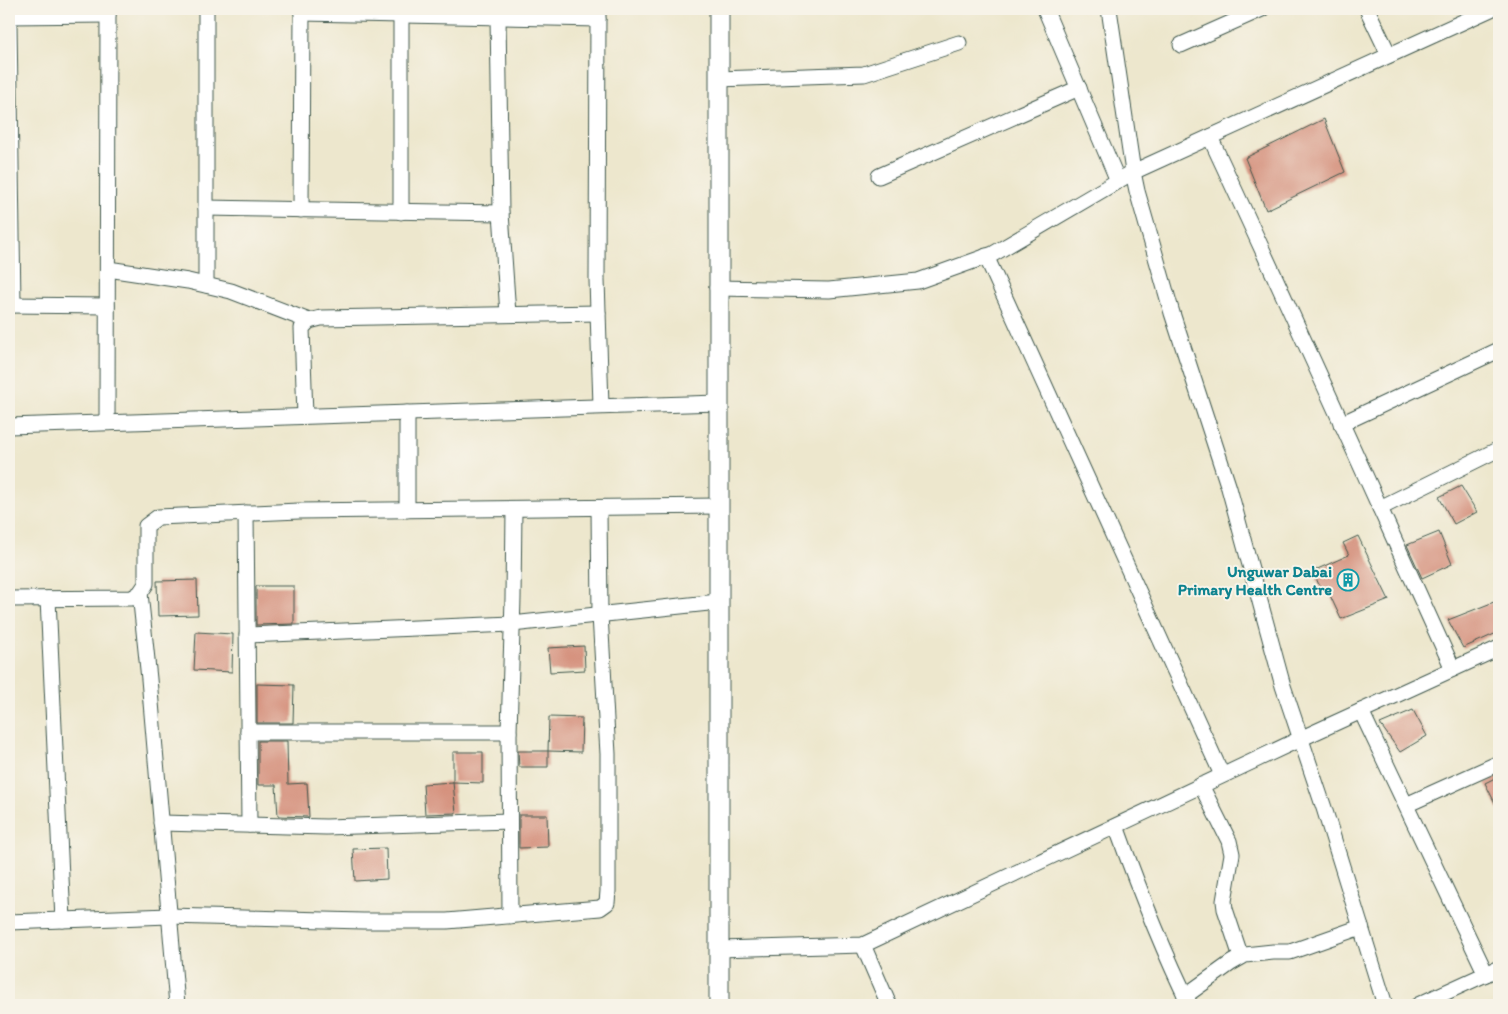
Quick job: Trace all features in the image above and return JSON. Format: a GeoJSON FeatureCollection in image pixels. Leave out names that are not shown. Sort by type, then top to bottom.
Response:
{"type":"FeatureCollection","features":[{"type":"Feature","properties":{"kind":"street"},"geometry":{"type":"LineString","coordinates":[[206,9],[206,285]]}},
{"type":"Feature","properties":{"kind":"street"},"geometry":{"type":"LineString","coordinates":[[718,9],[719,1005]]}},
{"type":"Feature","properties":{"kind":"street"},"geometry":{"type":"LineString","coordinates":[[1044,9],[1118,181]]}},
{"type":"Feature","properties":{"kind":"street"},"geometry":{"type":"LineString","coordinates":[[1109,9],[1133,172],[1172,313],[1229,488],[1272,649],[1385,1005]]}},
{"type":"Feature","properties":{"kind":"street"},"geometry":{"type":"LineString","coordinates":[[1182,45],[1262,9]]}},
{"type":"Feature","properties":{"kind":"street"},"geometry":{"type":"LineString","coordinates":[[1367,9],[1389,55]]}},
{"type":"Feature","properties":{"kind":"street"},"geometry":{"type":"LineString","coordinates":[[718,288],[829,290],[918,281],[986,256],[1133,172],[1492,9]]}},
{"type":"Feature","properties":{"kind":"street"},"geometry":{"type":"LineString","coordinates":[[301,210],[302,11],[498,17],[598,14],[598,312],[601,406]]}},
{"type":"Feature","properties":{"kind":"street"},"geometry":{"type":"LineString","coordinates":[[9,16],[108,12],[107,422]]}},
{"type":"Feature","properties":{"kind":"street"},"geometry":{"type":"LineString","coordinates":[[401,212],[402,15]]}},
{"type":"Feature","properties":{"kind":"street"},"geometry":{"type":"LineString","coordinates":[[498,17],[501,214],[508,314]]}},
{"type":"Feature","properties":{"kind":"street"},"geometry":{"type":"LineString","coordinates":[[9,22],[11,305],[107,306]]}},
{"type":"Feature","properties":{"kind":"street"},"geometry":{"type":"LineString","coordinates":[[718,79],[864,74],[959,43]]}},
{"type":"Feature","properties":{"kind":"street"},"geometry":{"type":"LineString","coordinates":[[879,176],[1079,88]]}},
{"type":"Feature","properties":{"kind":"street"},"geometry":{"type":"LineString","coordinates":[[1210,137],[1453,669]]}},
{"type":"Feature","properties":{"kind":"street"},"geometry":{"type":"LineString","coordinates":[[206,208],[501,214]]}},
{"type":"Feature","properties":{"kind":"street"},"geometry":{"type":"LineString","coordinates":[[986,256],[1222,776]]}},
{"type":"Feature","properties":{"kind":"street"},"geometry":{"type":"LineString","coordinates":[[108,269],[231,290],[310,321]]}},
{"type":"Feature","properties":{"kind":"street"},"geometry":{"type":"LineString","coordinates":[[305,416],[302,328],[310,321],[321,318],[598,312]]}},
{"type":"Feature","properties":{"kind":"street"},"geometry":{"type":"LineString","coordinates":[[1341,424],[1499,350]]}},
{"type":"Feature","properties":{"kind":"street"},"geometry":{"type":"LineString","coordinates":[[9,426],[718,403]]}},
{"type":"Feature","properties":{"kind":"street"},"geometry":{"type":"LineString","coordinates":[[407,413],[407,510]]}},
{"type":"Feature","properties":{"kind":"street"},"geometry":{"type":"LineString","coordinates":[[1380,508],[1499,450]]}},
{"type":"Feature","properties":{"kind":"street"},"geometry":{"type":"LineString","coordinates":[[9,599],[132,598],[140,593],[146,584],[146,526],[150,521],[158,517],[246,513],[718,506]]}},
{"type":"Feature","properties":{"kind":"street"},"geometry":{"type":"LineString","coordinates":[[9,922],[169,916],[363,921],[447,920],[600,908],[607,903],[608,891],[608,754],[600,615],[599,508]]}},
{"type":"Feature","properties":{"kind":"street"},"geometry":{"type":"LineString","coordinates":[[510,916],[509,732],[514,509]]}},
{"type":"Feature","properties":{"kind":"street"},"geometry":{"type":"LineString","coordinates":[[246,513],[249,825]]}},
{"type":"Feature","properties":{"kind":"street"},"geometry":{"type":"LineString","coordinates":[[140,593],[177,1005]]}},
{"type":"Feature","properties":{"kind":"street"},"geometry":{"type":"LineString","coordinates":[[48,599],[63,920]]}},
{"type":"Feature","properties":{"kind":"street"},"geometry":{"type":"LineString","coordinates":[[247,635],[512,624],[718,602]]}},
{"type":"Feature","properties":{"kind":"street"},"geometry":{"type":"LineString","coordinates":[[718,949],[863,945],[1300,739],[1499,648]]}},
{"type":"Feature","properties":{"kind":"street"},"geometry":{"type":"LineString","coordinates":[[1361,711],[1406,805],[1493,971],[1418,1005]]}},
{"type":"Feature","properties":{"kind":"street"},"geometry":{"type":"LineString","coordinates":[[248,732],[509,732]]}},
{"type":"Feature","properties":{"kind":"street"},"geometry":{"type":"LineString","coordinates":[[1406,805],[1499,763]]}},
{"type":"Feature","properties":{"kind":"street"},"geometry":{"type":"LineString","coordinates":[[1201,786],[1229,841],[1232,854],[1224,901],[1241,957]]}},
{"type":"Feature","properties":{"kind":"street"},"geometry":{"type":"LineString","coordinates":[[161,823],[326,826],[509,821]]}},
{"type":"Feature","properties":{"kind":"street"},"geometry":{"type":"LineString","coordinates":[[1116,826],[1171,968],[1187,1000],[1230,963],[1241,957],[1273,952],[1290,952],[1361,927]]}},
{"type":"Feature","properties":{"kind":"street"},"geometry":{"type":"LineString","coordinates":[[863,945],[890,1005]]}},
{"type":"Feature","properties":{"kind":"building"},"geometry":{"type":"Polygon","coordinates":[[[1324,119],[1345,172],[1266,210],[1245,158],[1324,119]]]}},
{"type":"Feature","properties":{"kind":"building"},"geometry":{"type":"Polygon","coordinates":[[[1461,486],[1477,512],[1454,524],[1439,497],[1461,486]]]}},
{"type":"Feature","properties":{"kind":"building"},"geometry":{"type":"Polygon","coordinates":[[[1439,532],[1452,564],[1422,578],[1407,545],[1439,532]]]}},
{"type":"Feature","properties":{"kind":"building","name":"Unguwar Dabai Primary Health Centre"},"geometry":{"type":"Polygon","coordinates":[[[1358,536],[1389,600],[1341,619],[1327,589],[1322,592],[1313,571],[1349,555],[1343,543],[1358,536]]]}},
{"type":"Feature","properties":{"kind":"building"},"geometry":{"type":"Polygon","coordinates":[[[197,580],[198,615],[158,616],[157,581],[197,580]]]}},
{"type":"Feature","properties":{"kind":"building"},"geometry":{"type":"Polygon","coordinates":[[[256,586],[294,586],[294,624],[256,625],[256,586]]]}},
{"type":"Feature","properties":{"kind":"building"},"geometry":{"type":"Polygon","coordinates":[[[1499,600],[1499,632],[1463,648],[1448,620],[1499,600]]]}},
{"type":"Feature","properties":{"kind":"building"},"geometry":{"type":"Polygon","coordinates":[[[196,632],[233,634],[232,672],[194,670],[196,632]]]}},
{"type":"Feature","properties":{"kind":"building"},"geometry":{"type":"Polygon","coordinates":[[[584,646],[585,670],[550,672],[548,648],[584,646]]]}},
{"type":"Feature","properties":{"kind":"building"},"geometry":{"type":"Polygon","coordinates":[[[257,684],[294,685],[293,723],[257,723],[257,684]]]}},
{"type":"Feature","properties":{"kind":"building"},"geometry":{"type":"Polygon","coordinates":[[[1413,710],[1427,736],[1400,752],[1380,724],[1413,710]]]}},
{"type":"Feature","properties":{"kind":"building"},"geometry":{"type":"Polygon","coordinates":[[[549,717],[582,718],[581,752],[548,751],[549,717]]]}},
{"type":"Feature","properties":{"kind":"building"},"geometry":{"type":"Polygon","coordinates":[[[258,741],[287,741],[288,784],[307,783],[309,817],[278,816],[276,785],[258,785],[258,741]]]}},
{"type":"Feature","properties":{"kind":"building"},"geometry":{"type":"Polygon","coordinates":[[[518,751],[548,751],[548,767],[519,767],[518,751]]]}},
{"type":"Feature","properties":{"kind":"building"},"geometry":{"type":"Polygon","coordinates":[[[453,752],[483,752],[483,783],[453,782],[453,752]]]}},
{"type":"Feature","properties":{"kind":"building"},"geometry":{"type":"Polygon","coordinates":[[[1499,776],[1499,811],[1485,783],[1499,776]]]}},
{"type":"Feature","properties":{"kind":"building"},"geometry":{"type":"Polygon","coordinates":[[[453,782],[456,813],[425,814],[423,784],[453,782]]]}},
{"type":"Feature","properties":{"kind":"building"},"geometry":{"type":"Polygon","coordinates":[[[519,815],[547,815],[548,847],[519,848],[519,815]]]}},
{"type":"Feature","properties":{"kind":"building"},"geometry":{"type":"Polygon","coordinates":[[[386,848],[387,879],[355,881],[353,849],[386,848]]]}},
{"type":"Feature","properties":{"kind":"place","name":"Unguwar Dabai Primary Health Centre"},"geometry":{"type":"Point","coordinates":[1348,580]}}]}
